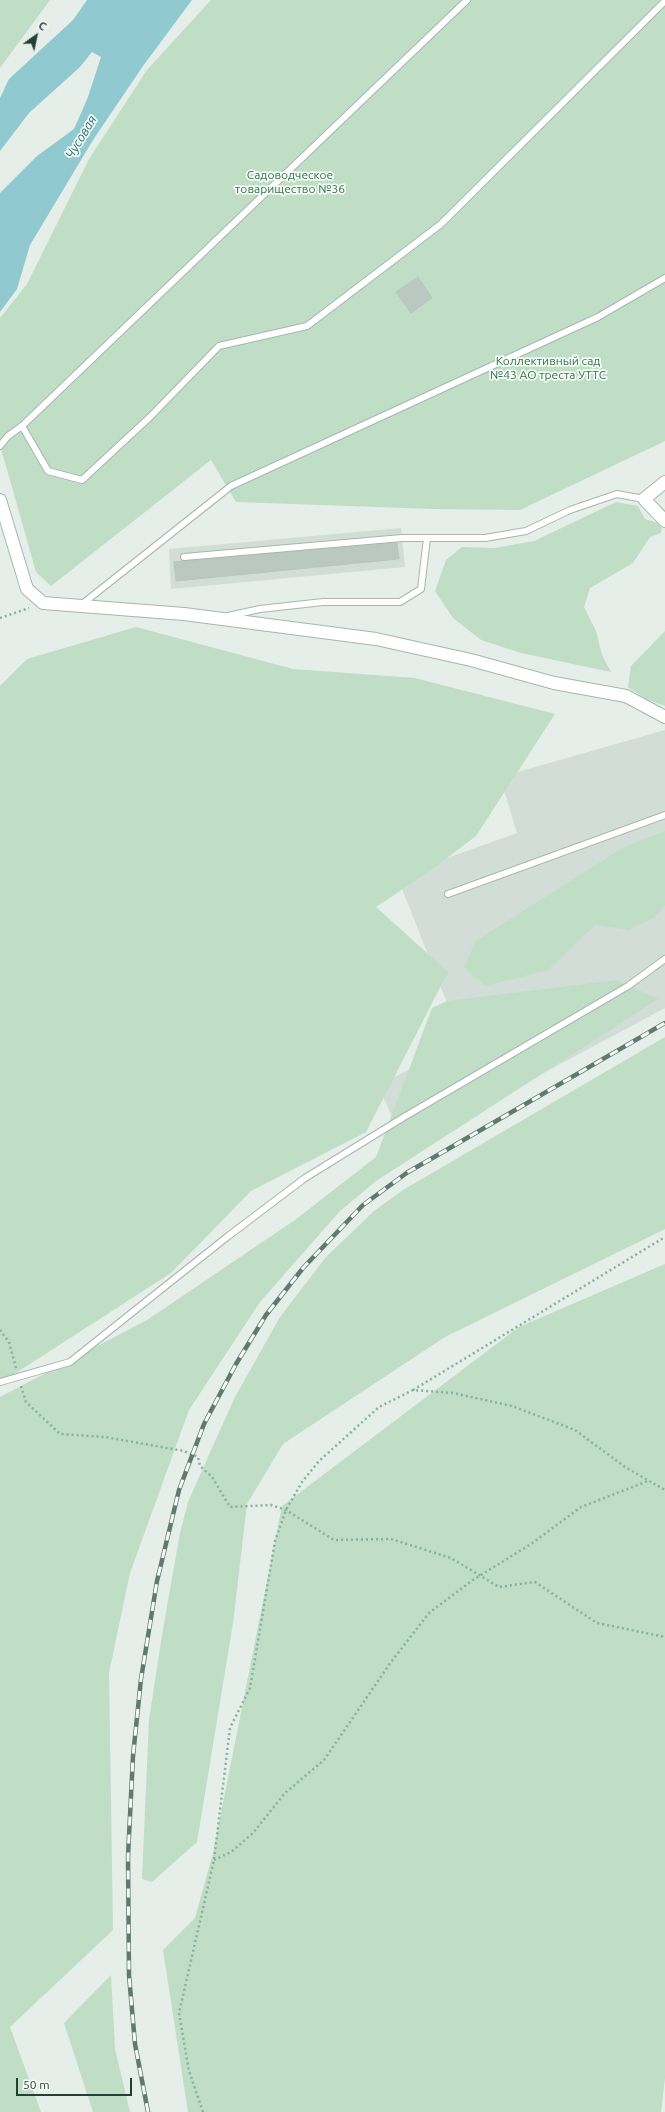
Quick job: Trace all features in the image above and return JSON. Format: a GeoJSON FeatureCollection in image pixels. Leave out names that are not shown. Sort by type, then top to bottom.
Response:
{"type":"FeatureCollection","features":[{"type":"Feature","properties":{"kind":"street"},"geometry":{"type":"LineString","coordinates":[[665,482],[644,499],[665,521]]}},
{"type":"Feature","properties":{"kind":"street"},"geometry":{"type":"LineString","coordinates":[[0,500],[27,589],[43,603],[184,614],[376,639],[472,660],[554,683],[626,696],[665,717]]}},
{"type":"Feature","properties":{"kind":"lane"},"geometry":{"type":"LineString","coordinates":[[0,446],[8,436],[22,426],[467,0]]}},
{"type":"Feature","properties":{"kind":"lane"},"geometry":{"type":"LineString","coordinates":[[22,426],[48,471],[82,480],[150,416],[219,346],[306,326],[441,224],[665,1]]}},
{"type":"Feature","properties":{"kind":"lane"},"geometry":{"type":"LineString","coordinates":[[80,606],[231,486],[598,317],[665,278]]}},
{"type":"Feature","properties":{"kind":"lane"},"geometry":{"type":"LineString","coordinates":[[184,557],[402,538],[492,537],[526,531],[570,510],[617,494],[644,499]]}},
{"type":"Feature","properties":{"kind":"lane"},"geometry":{"type":"LineString","coordinates":[[218,618],[260,609],[323,602],[400,602],[421,589],[427,538]]}},
{"type":"Feature","properties":{"kind":"lane"},"geometry":{"type":"LineString","coordinates":[[448,894],[665,815]]}},
{"type":"Feature","properties":{"kind":"lane"},"geometry":{"type":"LineString","coordinates":[[0,1382],[70,1362],[227,1237],[305,1178],[628,986],[665,959]]}},
{"type":"Feature","properties":{"kind":"path"},"geometry":{"type":"LineString","coordinates":[[0,618],[43,603]]}},
{"type":"Feature","properties":{"kind":"path"},"geometry":{"type":"LineString","coordinates":[[203,2112],[189,2071],[179,2013],[214,1860],[230,1728],[250,1688],[275,1541],[286,1510],[302,1482],[319,1461],[379,1408],[413,1390],[665,1237]]}},
{"type":"Feature","properties":{"kind":"path"},"geometry":{"type":"LineString","coordinates":[[0,1330],[9,1342],[26,1402],[60,1434],[105,1437],[184,1451],[198,1457],[200,1466],[212,1477],[230,1507],[272,1505],[286,1510],[334,1540],[391,1539],[451,1558],[499,1587],[535,1582],[597,1623],[665,1637]]}},
{"type":"Feature","properties":{"kind":"path"},"geometry":{"type":"LineString","coordinates":[[413,1390],[453,1393],[512,1406],[575,1430],[625,1467],[665,1490]]}},
{"type":"Feature","properties":{"kind":"path"},"geometry":{"type":"LineString","coordinates":[[214,1860],[231,1852],[247,1838],[285,1793],[324,1760],[377,1681],[429,1613],[480,1575],[530,1544],[581,1507],[648,1481]]}},
{"type":"Feature","properties":{"kind":"shaded area"},"geometry":{"type":"Polygon","coordinates":[[[401,528],[405,567],[171,589],[169,549],[401,528]]]}},
{"type":"Feature","properties":{"kind":"shaded area"},"geometry":{"type":"Polygon","coordinates":[[[665,730],[665,1008],[406,1147],[378,1086],[462,1041],[397,876],[517,833],[500,777],[665,730]]]}},
{"type":"Feature","properties":{"kind":"green space"},"geometry":{"type":"Polygon","coordinates":[[[0,0],[50,0],[0,68],[0,0]]]}},
{"type":"Feature","properties":{"kind":"green space","name":"Садоводческое товарищество №36"},"geometry":{"type":"Polygon","coordinates":[[[211,0],[665,0],[665,441],[520,510],[433,509],[236,502],[211,460],[51,586],[36,572],[0,445],[0,318],[27,284],[89,159],[147,70],[211,0]]]}},
{"type":"Feature","properties":{"kind":"green space"},"geometry":{"type":"Polygon","coordinates":[[[616,502],[638,506],[645,519],[662,524],[661,533],[650,537],[633,563],[590,588],[584,607],[596,631],[602,655],[611,672],[521,653],[481,640],[453,618],[435,591],[446,560],[462,547],[495,548],[534,541],[616,502]]]}},
{"type":"Feature","properties":{"kind":"green space"},"geometry":{"type":"Polygon","coordinates":[[[136,627],[293,669],[415,678],[555,714],[476,836],[430,871],[376,907],[448,972],[366,1132],[251,1191],[171,1273],[5,1380],[0,1378],[0,686],[27,659],[136,627]]]}},
{"type":"Feature","properties":{"kind":"green space"},"geometry":{"type":"Polygon","coordinates":[[[665,631],[665,706],[646,699],[628,687],[631,666],[665,631]]]}},
{"type":"Feature","properties":{"kind":"green space"},"geometry":{"type":"Polygon","coordinates":[[[665,831],[665,905],[655,917],[629,930],[595,925],[548,970],[485,986],[464,967],[476,941],[624,847],[665,831]]]}},
{"type":"Feature","properties":{"kind":"green space"},"geometry":{"type":"Polygon","coordinates":[[[617,980],[658,999],[376,1181],[340,1211],[260,1302],[189,1410],[130,1573],[109,1673],[113,1930],[10,2027],[41,2112],[0,2112],[0,1397],[147,1320],[295,1220],[376,1157],[432,1008],[447,1001],[617,980]]]}},
{"type":"Feature","properties":{"kind":"green space"},"geometry":{"type":"Polygon","coordinates":[[[665,1037],[665,1229],[445,1337],[283,1444],[247,1504],[233,1623],[197,1842],[152,1882],[142,1879],[149,1720],[180,1533],[188,1502],[235,1397],[280,1317],[326,1257],[374,1211],[403,1190],[665,1037]]]}},
{"type":"Feature","properties":{"kind":"green space"},"geometry":{"type":"Polygon","coordinates":[[[665,1264],[665,2078],[661,2112],[188,2112],[163,1950],[195,1918],[213,1853],[282,1506],[519,1327],[665,1264]]]}},
{"type":"Feature","properties":{"kind":"green space"},"geometry":{"type":"Polygon","coordinates":[[[111,1975],[115,2049],[130,2112],[93,2112],[64,2023],[111,1975]]]}},
{"type":"Feature","properties":{"kind":"water","name":"Чусовая"},"geometry":{"type":"Polygon","coordinates":[[[87,0],[192,0],[143,66],[93,140],[30,245],[17,289],[0,312],[0,193],[37,156],[74,129],[88,97],[101,57],[92,52],[80,67],[29,113],[0,151],[0,98],[9,79],[73,20],[87,0]]]}},
{"type":"Feature","properties":{"kind":"building"},"geometry":{"type":"Polygon","coordinates":[[[418,277],[432,298],[411,313],[396,292],[418,277]]]}},
{"type":"Feature","properties":{"kind":"building"},"geometry":{"type":"Polygon","coordinates":[[[397,543],[399,559],[176,581],[174,562],[397,543]]]}},
{"type":"Feature","properties":{"kind":"railway"},"geometry":{"type":"LineString","coordinates":[[148,2112],[135,2044],[129,1975],[128,1856],[133,1756],[141,1679],[157,1581],[179,1490],[204,1424],[236,1364],[266,1315],[303,1268],[363,1205],[408,1172],[665,1023]]}},
{"type":"Feature","properties":{"kind":"park label","name":"Коллективный сад №43 АО треста УТТС"},"geometry":{"type":"Point","coordinates":[548,368]}}]}
